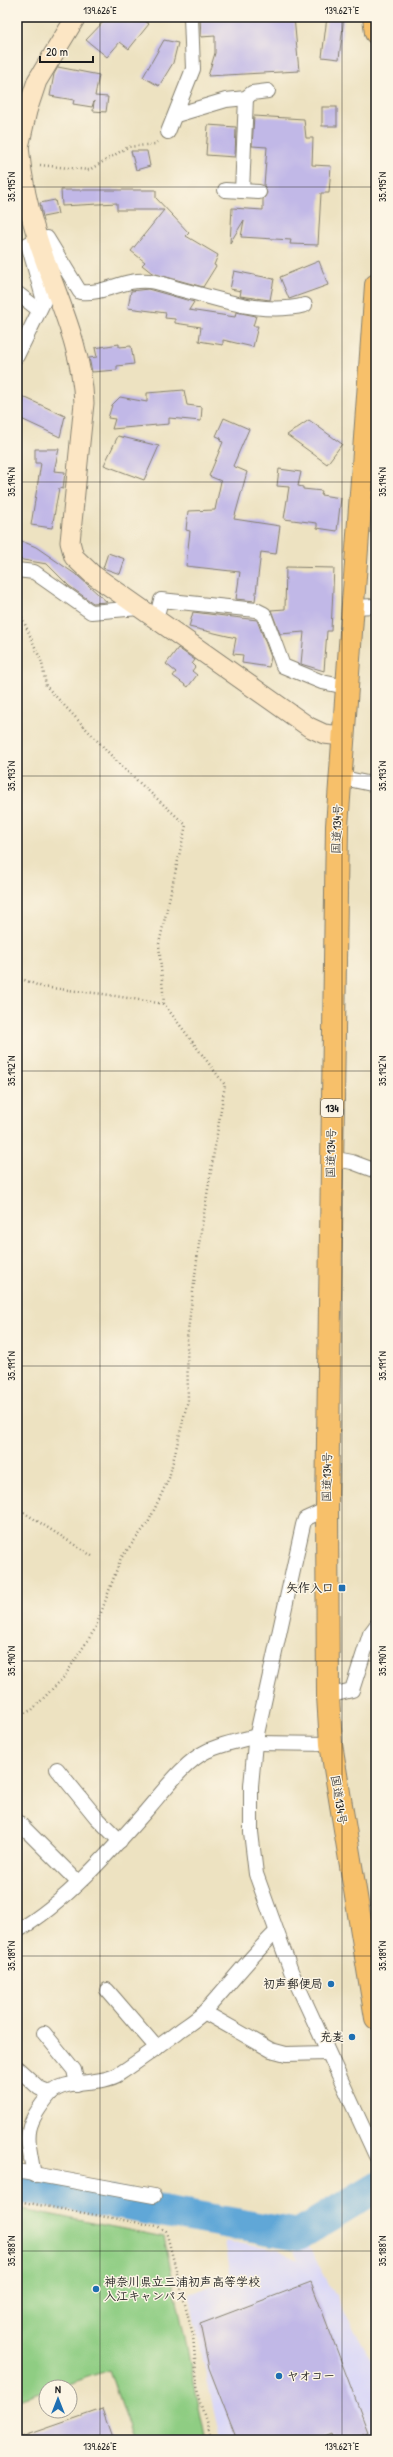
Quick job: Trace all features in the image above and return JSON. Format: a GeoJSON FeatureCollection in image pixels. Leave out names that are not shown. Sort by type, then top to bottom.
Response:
{"type":"FeatureCollection","features":[{"type":"Feature","properties":{"kind":"highway"},"geometry":{"type":"LineString","coordinates":[[374,17],[376,33]]}},
{"type":"Feature","properties":{"kind":"highway","name":"国道134号"},"geometry":{"type":"LineString","coordinates":[[376,285],[339,777],[331,1158],[327,1509],[328,1696],[331,1744],[368,1928],[376,2018]]}},
{"type":"Feature","properties":{"kind":"street"},"geometry":{"type":"LineString","coordinates":[[76,17],[37,80],[27,111],[19,153],[24,188],[38,240],[61,300],[83,380],[84,403],[70,542],[74,557],[92,574],[139,608],[309,726],[324,734],[342,736]]}},
{"type":"Feature","properties":{"kind":"street"},"geometry":{"type":"LineString","coordinates":[[168,132],[193,69],[191,17]]}},
{"type":"Feature","properties":{"kind":"street"},"geometry":{"type":"LineString","coordinates":[[176,115],[226,100],[246,98],[252,94],[268,91]]}},
{"type":"Feature","properties":{"kind":"street"},"geometry":{"type":"LineString","coordinates":[[242,191],[246,98]]}},
{"type":"Feature","properties":{"kind":"street"},"geometry":{"type":"LineString","coordinates":[[225,190],[260,192]]}},
{"type":"Feature","properties":{"kind":"street"},"geometry":{"type":"LineString","coordinates":[[17,356],[44,301],[28,244],[47,238],[80,292],[90,293],[128,281],[150,281],[256,309],[285,310],[305,305]]}},
{"type":"Feature","properties":{"kind":"street"},"geometry":{"type":"LineString","coordinates":[[17,293],[40,310]]}},
{"type":"Feature","properties":{"kind":"street"},"geometry":{"type":"LineString","coordinates":[[17,570],[34,572],[92,612],[139,608]]}},
{"type":"Feature","properties":{"kind":"street"},"geometry":{"type":"LineString","coordinates":[[156,619],[161,600],[256,610],[264,614],[283,666],[322,682],[346,687]]}},
{"type":"Feature","properties":{"kind":"street"},"geometry":{"type":"LineString","coordinates":[[352,607],[376,606]]}},
{"type":"Feature","properties":{"kind":"street"},"geometry":{"type":"LineString","coordinates":[[339,777],[376,785]]}},
{"type":"Feature","properties":{"kind":"street"},"geometry":{"type":"LineString","coordinates":[[331,1158],[352,1162],[376,1171]]}},
{"type":"Feature","properties":{"kind":"street"},"geometry":{"type":"LineString","coordinates":[[327,1509],[305,1519],[256,1740],[252,1786],[251,1832],[256,1874],[276,1932],[328,2053],[376,2156]]}},
{"type":"Feature","properties":{"kind":"street"},"geometry":{"type":"LineString","coordinates":[[328,1696],[352,1690],[370,1634],[376,1626]]}},
{"type":"Feature","properties":{"kind":"street"},"geometry":{"type":"LineString","coordinates":[[17,1931],[40,1915],[78,1882],[120,1841],[191,1763],[206,1751],[256,1740],[331,1744]]}},
{"type":"Feature","properties":{"kind":"street"},"geometry":{"type":"LineString","coordinates":[[57,1769],[96,1818],[120,1841]]}},
{"type":"Feature","properties":{"kind":"street"},"geometry":{"type":"LineString","coordinates":[[17,1821],[78,1882]]}},
{"type":"Feature","properties":{"kind":"street"},"geometry":{"type":"LineString","coordinates":[[34,2175],[28,2138],[29,2125],[51,2093],[66,2086],[117,2076],[157,2048],[204,2012],[252,1954],[276,1932]]}},
{"type":"Feature","properties":{"kind":"street"},"geometry":{"type":"LineString","coordinates":[[107,1990],[157,2048]]}},
{"type":"Feature","properties":{"kind":"street"},"geometry":{"type":"LineString","coordinates":[[204,2012],[271,2050],[286,2054],[328,2053]]}},
{"type":"Feature","properties":{"kind":"street"},"geometry":{"type":"LineString","coordinates":[[44,2033],[74,2070],[78,2084]]}},
{"type":"Feature","properties":{"kind":"street"},"geometry":{"type":"LineString","coordinates":[[17,2068],[39,2088],[51,2093]]}},
{"type":"Feature","properties":{"kind":"street"},"geometry":{"type":"LineString","coordinates":[[17,2171],[154,2196]]}},
{"type":"Feature","properties":{"kind":"path"},"geometry":{"type":"LineString","coordinates":[[19,153],[89,170],[128,147],[155,144],[168,132]]}},
{"type":"Feature","properties":{"kind":"path"},"geometry":{"type":"LineString","coordinates":[[17,606],[42,663],[46,686],[121,766],[186,825],[159,944],[164,1004],[225,1085],[199,1244],[187,1339],[188,1400],[169,1478],[148,1523],[121,1558],[95,1629],[64,1677],[32,1710],[17,1716]]}},
{"type":"Feature","properties":{"kind":"path"},"geometry":{"type":"LineString","coordinates":[[17,976],[42,987],[164,1004]]}},
{"type":"Feature","properties":{"kind":"path"},"geometry":{"type":"LineString","coordinates":[[17,1508],[92,1556]]}},
{"type":"Feature","properties":{"kind":"path"},"geometry":{"type":"LineString","coordinates":[[17,2201],[157,2226],[166,2231],[193,2335],[198,2396],[212,2440]]}},
{"type":"Feature","properties":{"kind":"shaded area"},"geometry":{"type":"Polygon","coordinates":[[[225,2241],[278,2250],[299,2260],[293,2249],[306,2242],[376,2369],[376,2440],[220,2440],[189,2294],[231,2278],[225,2241]]]}},
{"type":"Feature","properties":{"kind":"green space","name":"神奈川県立三浦初声高等学校 入江キャンパス"},"geometry":{"type":"Polygon","coordinates":[[[17,2208],[164,2237],[206,2440],[133,2440],[109,2370],[78,2380],[78,2379],[38,2379],[38,2394],[17,2401],[17,2208]]]}},
{"type":"Feature","properties":{"kind":"building"},"geometry":{"type":"Polygon","coordinates":[[[108,17],[140,17],[149,24],[129,49],[120,42],[107,57],[86,40],[108,17]]]}},
{"type":"Feature","properties":{"kind":"building"},"geometry":{"type":"Polygon","coordinates":[[[200,17],[294,17],[299,71],[208,76],[215,53],[215,36],[201,37],[200,17]]]}},
{"type":"Feature","properties":{"kind":"building"},"geometry":{"type":"Polygon","coordinates":[[[327,17],[344,17],[339,59],[322,57],[327,17]]]}},
{"type":"Feature","properties":{"kind":"building"},"geometry":{"type":"Polygon","coordinates":[[[164,40],[178,43],[173,63],[159,86],[143,77],[164,40]]]}},
{"type":"Feature","properties":{"kind":"building"},"geometry":{"type":"Polygon","coordinates":[[[58,67],[99,75],[95,96],[108,97],[106,112],[93,111],[94,101],[92,107],[73,104],[74,100],[50,96],[54,74],[58,67]]]}},
{"type":"Feature","properties":{"kind":"building"},"geometry":{"type":"Polygon","coordinates":[[[322,107],[337,107],[337,126],[322,126],[322,107]]]}},
{"type":"Feature","properties":{"kind":"building"},"geometry":{"type":"Polygon","coordinates":[[[254,116],[304,119],[306,138],[313,138],[312,165],[331,166],[329,193],[321,193],[318,245],[290,244],[291,240],[241,237],[244,220],[230,243],[232,208],[263,210],[263,199],[267,193],[264,186],[267,147],[252,146],[254,116]]]}},
{"type":"Feature","properties":{"kind":"building"},"geometry":{"type":"Polygon","coordinates":[[[208,125],[236,127],[235,157],[206,155],[208,125]]]}},
{"type":"Feature","properties":{"kind":"building"},"geometry":{"type":"Polygon","coordinates":[[[131,151],[147,151],[150,166],[136,170],[131,151]]]}},
{"type":"Feature","properties":{"kind":"building"},"geometry":{"type":"Polygon","coordinates":[[[61,190],[156,190],[156,198],[189,233],[186,236],[218,255],[214,265],[216,266],[203,287],[152,273],[142,265],[145,262],[131,251],[164,210],[117,210],[117,203],[62,206],[61,190]]]}},
{"type":"Feature","properties":{"kind":"building"},"geometry":{"type":"Polygon","coordinates":[[[55,200],[58,214],[43,217],[40,203],[55,200]]]}},
{"type":"Feature","properties":{"kind":"building"},"geometry":{"type":"Polygon","coordinates":[[[319,261],[328,285],[289,299],[280,277],[319,261]]]}},
{"type":"Feature","properties":{"kind":"building"},"geometry":{"type":"Polygon","coordinates":[[[234,271],[274,279],[270,300],[240,296],[241,291],[230,289],[234,271]]]}},
{"type":"Feature","properties":{"kind":"building"},"geometry":{"type":"Polygon","coordinates":[[[148,289],[194,302],[189,310],[235,317],[236,312],[256,316],[253,326],[258,326],[253,347],[223,340],[223,345],[199,341],[201,327],[175,323],[175,319],[165,318],[166,313],[128,308],[131,291],[148,289]]]}},
{"type":"Feature","properties":{"kind":"building"},"geometry":{"type":"Polygon","coordinates":[[[119,344],[119,347],[131,346],[134,364],[117,366],[117,370],[92,372],[89,358],[97,357],[95,348],[119,344]]]}},
{"type":"Feature","properties":{"kind":"building"},"geometry":{"type":"Polygon","coordinates":[[[184,390],[187,405],[202,407],[201,421],[169,418],[169,424],[112,429],[115,419],[108,418],[112,405],[120,397],[147,402],[147,393],[184,390]]]}},
{"type":"Feature","properties":{"kind":"building"},"geometry":{"type":"Polygon","coordinates":[[[17,394],[65,416],[60,437],[17,417],[17,394]]]}},
{"type":"Feature","properties":{"kind":"building"},"geometry":{"type":"Polygon","coordinates":[[[224,418],[249,429],[233,466],[247,472],[234,519],[280,526],[276,554],[261,552],[255,601],[236,599],[240,572],[186,566],[190,531],[186,530],[188,511],[215,510],[221,481],[209,476],[223,442],[220,441],[221,438],[216,436],[224,418]]]}},
{"type":"Feature","properties":{"kind":"building"},"geometry":{"type":"Polygon","coordinates":[[[309,420],[342,444],[327,464],[287,435],[309,420]]]}},
{"type":"Feature","properties":{"kind":"building"},"geometry":{"type":"Polygon","coordinates":[[[118,436],[159,446],[144,480],[104,465],[118,436]]]}},
{"type":"Feature","properties":{"kind":"building"},"geometry":{"type":"Polygon","coordinates":[[[35,449],[59,449],[54,471],[65,472],[63,489],[59,488],[52,528],[31,525],[41,463],[35,463],[35,449]]]}},
{"type":"Feature","properties":{"kind":"building"},"geometry":{"type":"Polygon","coordinates":[[[279,469],[301,472],[298,486],[303,487],[303,489],[322,491],[321,495],[341,498],[337,531],[317,528],[317,523],[284,519],[289,487],[277,486],[279,469]]]}},
{"type":"Feature","properties":{"kind":"building"},"geometry":{"type":"Polygon","coordinates":[[[17,539],[36,547],[78,576],[107,602],[93,603],[69,586],[47,564],[17,559],[17,539]]]}},
{"type":"Feature","properties":{"kind":"building"},"geometry":{"type":"Polygon","coordinates":[[[108,553],[125,559],[120,574],[103,568],[108,553]]]}},
{"type":"Feature","properties":{"kind":"building"},"geometry":{"type":"Polygon","coordinates":[[[286,567],[334,568],[331,631],[327,631],[324,671],[301,664],[304,632],[280,634],[271,610],[285,609],[286,567]]]}},
{"type":"Feature","properties":{"kind":"building"},"geometry":{"type":"Polygon","coordinates":[[[193,612],[257,620],[271,657],[269,667],[242,663],[243,655],[233,654],[236,638],[189,627],[193,612]]]}},
{"type":"Feature","properties":{"kind":"building"},"geometry":{"type":"Polygon","coordinates":[[[178,648],[195,660],[192,664],[195,667],[192,671],[197,675],[188,687],[173,676],[176,672],[166,664],[178,648]]]}},
{"type":"Feature","properties":{"kind":"building"},"geometry":{"type":"Polygon","coordinates":[[[311,2282],[368,2432],[347,2440],[334,2440],[332,2434],[317,2440],[237,2440],[209,2368],[200,2324],[311,2282]]]}},
{"type":"Feature","properties":{"kind":"building"},"geometry":{"type":"Polygon","coordinates":[[[102,2409],[113,2440],[19,2440],[19,2438],[73,2419],[78,2419],[78,2417],[102,2409]]]}},
{"type":"Feature","properties":{"kind":"waterway"},"geometry":{"type":"LineString","coordinates":[[17,2186],[298,2235],[376,2188]]}},
{"type":"Feature","properties":{"kind":"place","name":"矢作入口"},"geometry":{"type":"Point","coordinates":[342,1588]}},
{"type":"Feature","properties":{"kind":"place","name":"初声郵便局"},"geometry":{"type":"Point","coordinates":[331,1984]}},
{"type":"Feature","properties":{"kind":"place","name":"充麦"},"geometry":{"type":"Point","coordinates":[352,2037]}},
{"type":"Feature","properties":{"kind":"place","name":"神奈川県立三浦初声高等学校 入江キャンパス"},"geometry":{"type":"Point","coordinates":[96,2289]}},
{"type":"Feature","properties":{"kind":"place","name":"ヤオコー"},"geometry":{"type":"Point","coordinates":[279,2376]}}]}
